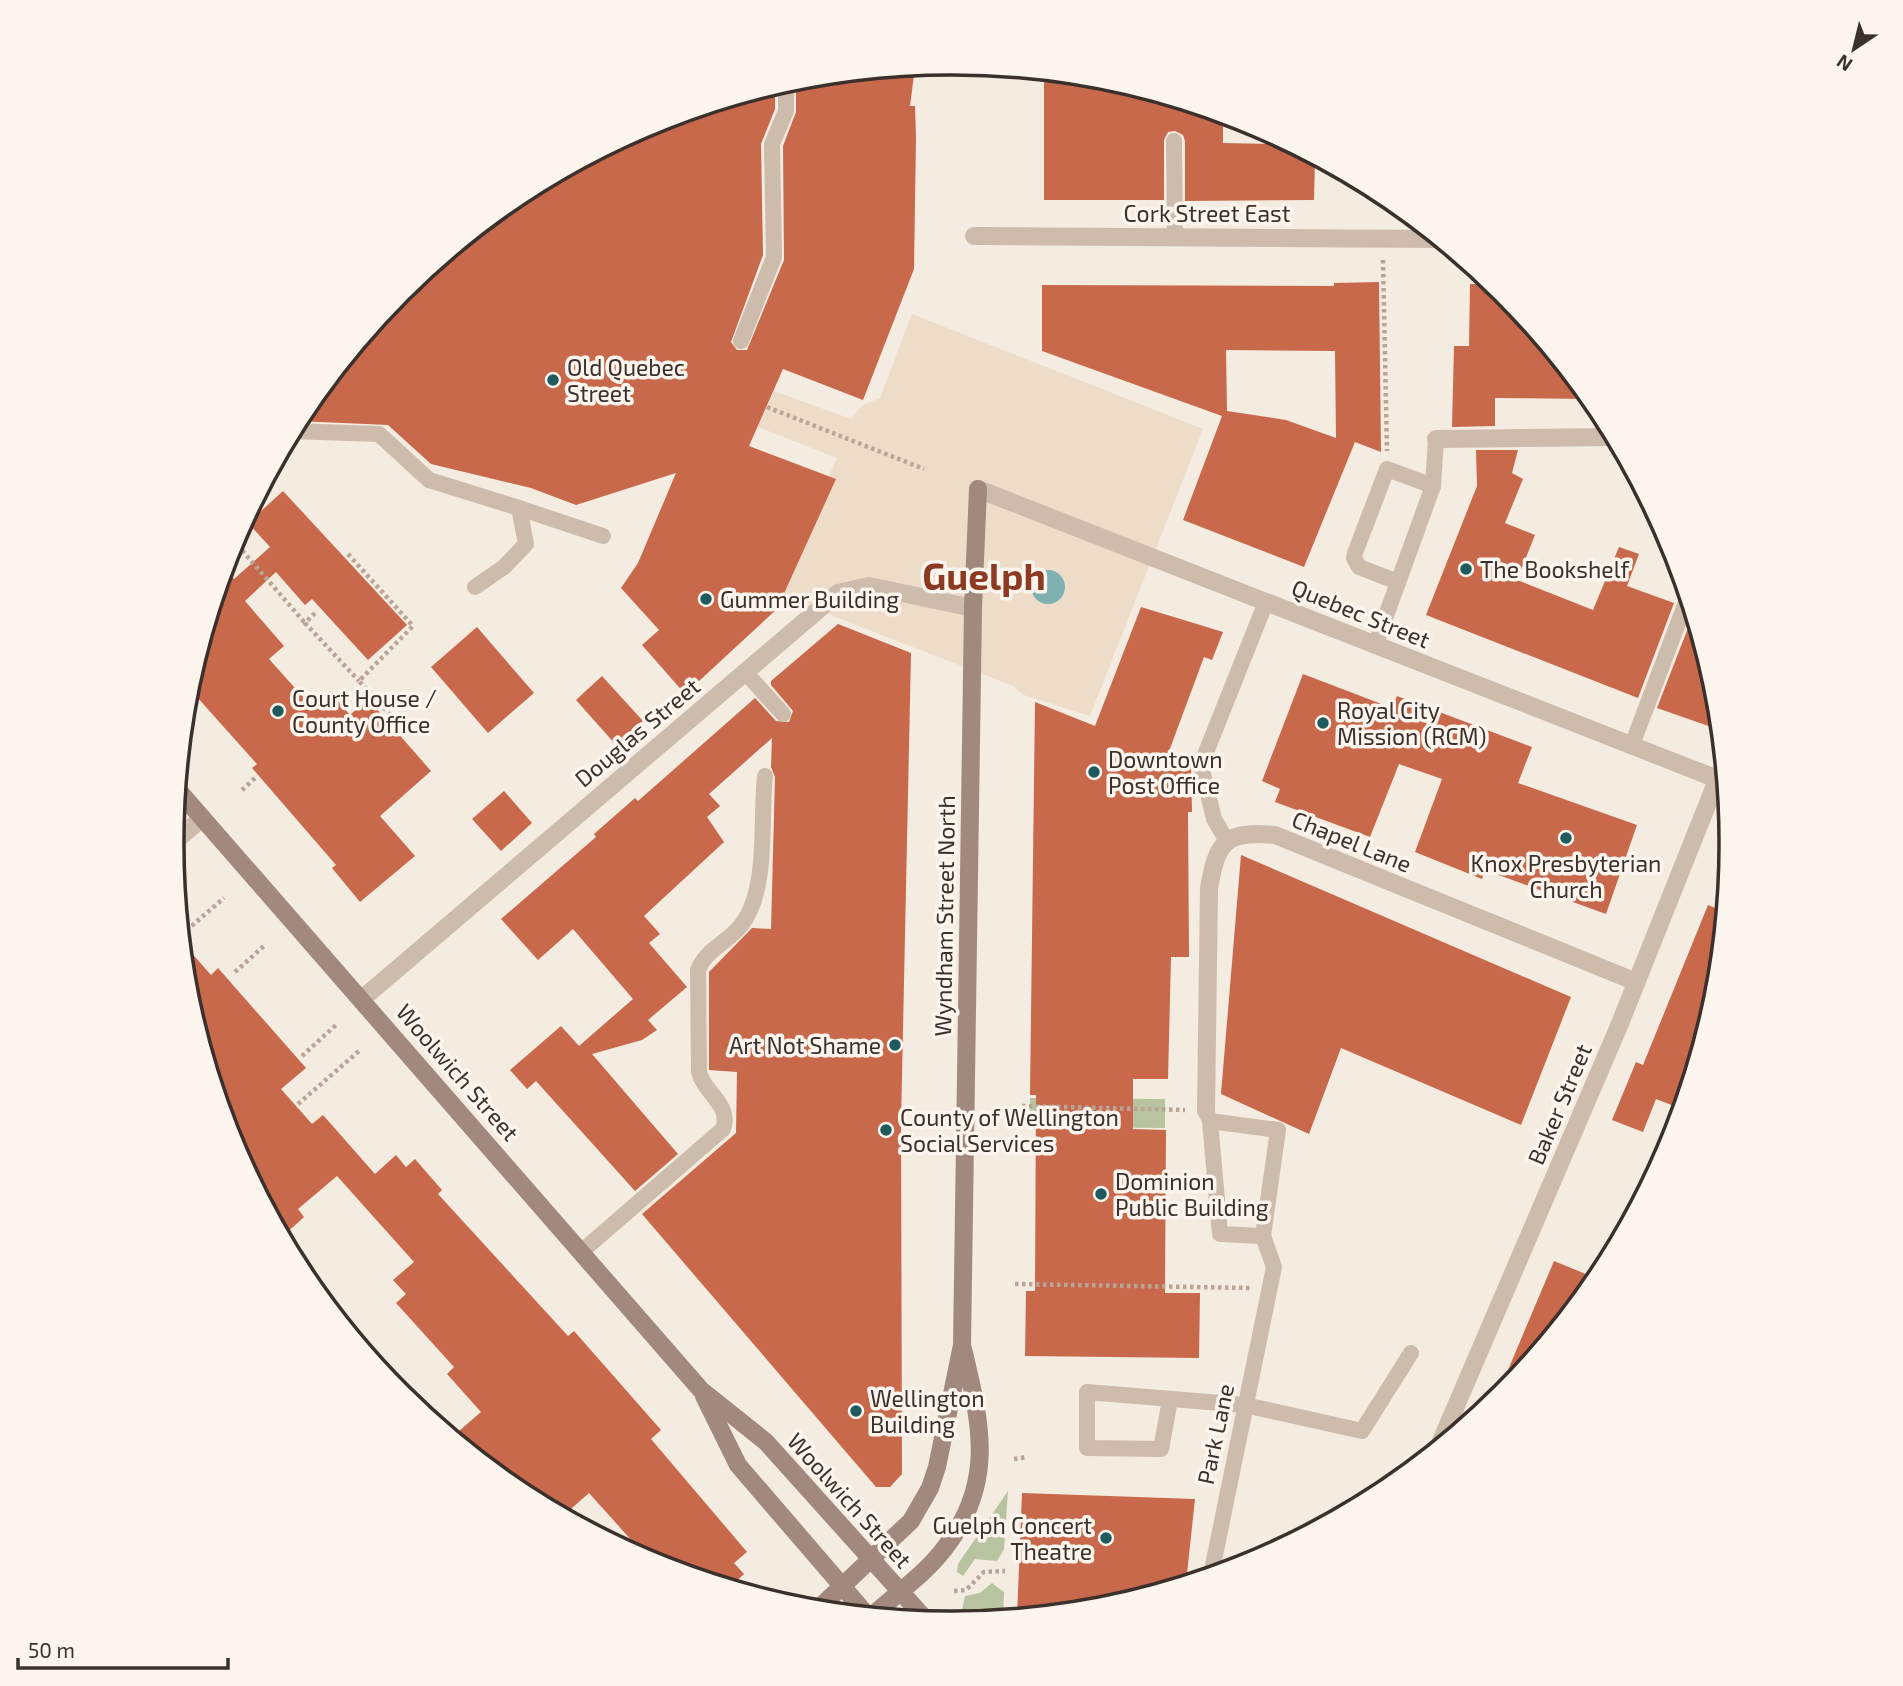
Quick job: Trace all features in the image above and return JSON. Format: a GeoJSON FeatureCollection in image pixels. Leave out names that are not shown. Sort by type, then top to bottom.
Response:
{"type":"FeatureCollection","features":[{"type":"Feature","properties":{"kind":"main road","name":"Wyndham Street North"},"geometry":{"type":"LineString","coordinates":[[827,1600],[911,1521],[930,1488],[962,1345],[973,608],[978,489]]}},
{"type":"Feature","properties":{"kind":"main road","name":"Woolwich Street"},"geometry":{"type":"LineString","coordinates":[[185,798],[701,1390],[766,1442],[916,1610]]}},
{"type":"Feature","properties":{"kind":"main road","name":"Wyndham Street North"},"geometry":{"type":"LineString","coordinates":[[882,1607],[943,1550],[975,1495],[981,1459],[980,1430],[962,1345]]}},
{"type":"Feature","properties":{"kind":"main road","name":"Woolwich Street"},"geometry":{"type":"LineString","coordinates":[[701,1390],[738,1465],[858,1605]]}},
{"type":"Feature","properties":{"kind":"street","name":"Cork Street East"},"geometry":{"type":"LineString","coordinates":[[974,236],[1425,239]]}},
{"type":"Feature","properties":{"kind":"street"},"geometry":{"type":"LineString","coordinates":[[1436,439],[1603,437]]}},
{"type":"Feature","properties":{"kind":"street","name":"Quebec Street"},"geometry":{"type":"LineString","coordinates":[[978,489],[1716,778]]}},
{"type":"Feature","properties":{"kind":"street","name":"Douglas Street"},"geometry":{"type":"LineString","coordinates":[[362,999],[838,593],[856,587],[917,594],[973,608]]}},
{"type":"Feature","properties":{"kind":"street","name":"Baker Street"},"geometry":{"type":"LineString","coordinates":[[1446,1430],[1619,1026],[1634,981],[1718,790]]}},
{"type":"Feature","properties":{"kind":"street"},"geometry":{"type":"LineString","coordinates":[[184,833],[202,818]]}},
{"type":"Feature","properties":{"kind":"street","name":"Chapel Lane"},"geometry":{"type":"LineString","coordinates":[[1227,841],[1256,833],[1275,835],[1634,981]]}},
{"type":"Feature","properties":{"kind":"street"},"geometry":{"type":"LineString","coordinates":[[1208,1116],[1209,888],[1215,854],[1227,841]]}},
{"type":"Feature","properties":{"kind":"lane"},"geometry":{"type":"LineString","coordinates":[[741,341],[774,257],[772,144],[786,111],[786,94]]}},
{"type":"Feature","properties":{"kind":"lane"},"geometry":{"type":"LineString","coordinates":[[1174,141],[1175,237]]}},
{"type":"Feature","properties":{"kind":"lane"},"geometry":{"type":"LineString","coordinates":[[303,432],[379,434],[429,480],[603,536]]}},
{"type":"Feature","properties":{"kind":"lane"},"geometry":{"type":"LineString","coordinates":[[1375,646],[1433,486],[1436,439]]}},
{"type":"Feature","properties":{"kind":"lane"},"geometry":{"type":"LineString","coordinates":[[1398,582],[1359,567],[1354,558],[1387,469],[1433,486]]}},
{"type":"Feature","properties":{"kind":"lane"},"geometry":{"type":"LineString","coordinates":[[475,587],[504,567],[526,544],[519,508]]}},
{"type":"Feature","properties":{"kind":"lane"},"geometry":{"type":"LineString","coordinates":[[1227,841],[1214,819],[1201,765],[1266,602]]}},
{"type":"Feature","properties":{"kind":"lane"},"geometry":{"type":"LineString","coordinates":[[1632,745],[1683,610]]}},
{"type":"Feature","properties":{"kind":"lane"},"geometry":{"type":"LineString","coordinates":[[745,672],[783,714]]}},
{"type":"Feature","properties":{"kind":"lane"},"geometry":{"type":"LineString","coordinates":[[581,1252],[723,1129],[723,1109],[701,1080],[699,1072],[696,979],[701,961],[742,926],[757,893],[765,776]]}},
{"type":"Feature","properties":{"kind":"lane"},"geometry":{"type":"LineString","coordinates":[[1208,1116],[1278,1130],[1263,1236],[1220,1234],[1208,1116]]}},
{"type":"Feature","properties":{"kind":"lane","name":"Park Lane"},"geometry":{"type":"LineString","coordinates":[[1213,1564],[1274,1267],[1263,1236]]}},
{"type":"Feature","properties":{"kind":"lane"},"geometry":{"type":"LineString","coordinates":[[1170,1400],[1161,1449],[1087,1448],[1087,1392],[1245,1405],[1362,1431],[1410,1353]]}},
{"type":"Feature","properties":{"kind":"path"},"geometry":{"type":"LineString","coordinates":[[1382,239],[1387,469]]}},
{"type":"Feature","properties":{"kind":"path"},"geometry":{"type":"LineString","coordinates":[[767,407],[924,469]]}},
{"type":"Feature","properties":{"kind":"path"},"geometry":{"type":"LineString","coordinates":[[242,550],[397,722],[392,727]]}},
{"type":"Feature","properties":{"kind":"path"},"geometry":{"type":"LineString","coordinates":[[348,554],[413,626],[359,681]]}},
{"type":"Feature","properties":{"kind":"path"},"geometry":{"type":"LineString","coordinates":[[305,623],[315,613]]}},
{"type":"Feature","properties":{"kind":"path"},"geometry":{"type":"LineString","coordinates":[[242,790],[256,777]]}},
{"type":"Feature","properties":{"kind":"path"},"geometry":{"type":"LineString","coordinates":[[189,929],[224,898]]}},
{"type":"Feature","properties":{"kind":"path"},"geometry":{"type":"LineString","coordinates":[[235,972],[265,944]]}},
{"type":"Feature","properties":{"kind":"path"},"geometry":{"type":"LineString","coordinates":[[302,1056],[336,1025]]}},
{"type":"Feature","properties":{"kind":"path"},"geometry":{"type":"LineString","coordinates":[[298,1104],[359,1051]]}},
{"type":"Feature","properties":{"kind":"path"},"geometry":{"type":"LineString","coordinates":[[1021,1105],[1208,1116]]}},
{"type":"Feature","properties":{"kind":"path"},"geometry":{"type":"LineString","coordinates":[[1014,1284],[1269,1295]]}},
{"type":"Feature","properties":{"kind":"path"},"geometry":{"type":"LineString","coordinates":[[1014,1458],[1027,1457]]}},
{"type":"Feature","properties":{"kind":"path"},"geometry":{"type":"LineString","coordinates":[[954,1591],[966,1590],[984,1572],[1005,1571]]}},
{"type":"Feature","properties":{"kind":"green space"},"geometry":{"type":"Polygon","coordinates":[[[1030,1098],[1165,1099],[1165,1128],[1042,1127],[1042,1114],[1030,1114],[1030,1098]]]}},
{"type":"Feature","properties":{"kind":"green space"},"geometry":{"type":"Polygon","coordinates":[[[1008,1491],[1004,1549],[997,1561],[975,1559],[963,1576],[957,1572],[958,1564],[1008,1491]]]}},
{"type":"Feature","properties":{"kind":"green space"},"geometry":{"type":"Polygon","coordinates":[[[992,1583],[1004,1592],[1003,1609],[962,1611],[965,1596],[980,1593],[992,1583]]]}},
{"type":"Feature","properties":{"kind":"shaded area"},"geometry":{"type":"Polygon","coordinates":[[[912,314],[1203,429],[1090,716],[1024,695],[1013,686],[800,603],[777,609],[836,479],[829,476],[837,458],[758,427],[774,391],[851,419],[862,406],[880,398],[912,314]]]}},
{"type":"Feature","properties":{"kind":"water"},"geometry":{"type":"Polygon","coordinates":[[[1048,570],[1060,575],[1065,587],[1060,599],[1048,604],[1036,599],[1031,587],[1036,575],[1048,570]]]}},
{"type":"Feature","properties":{"kind":"building"},"geometry":{"type":"Polygon","coordinates":[[[914,76],[910,106],[915,106],[916,137],[914,269],[863,400],[783,369],[749,446],[836,479],[777,609],[685,694],[642,645],[659,630],[621,588],[638,563],[676,473],[576,505],[531,488],[431,464],[388,425],[310,422],[342,376],[409,300],[484,234],[525,205],[612,154],[705,116],[775,96],[775,109],[761,144],[763,255],[731,342],[737,350],[747,350],[784,260],[783,146],[796,112],[796,91],[851,82],[914,76]]]}},
{"type":"Feature","properties":{"kind":"building"},"geometry":{"type":"Polygon","coordinates":[[[1044,81],[1150,101],[1198,116],[1223,126],[1223,143],[1268,144],[1315,167],[1314,200],[1185,201],[1185,141],[1183,135],[1175,131],[1168,132],[1164,140],[1164,200],[1044,200],[1044,81]]]}},
{"type":"Feature","properties":{"kind":"building"},"geometry":{"type":"Polygon","coordinates":[[[1379,282],[1381,452],[1355,442],[1304,567],[1183,520],[1222,416],[1042,351],[1042,285],[1334,286],[1334,283],[1379,282]],[[1226,350],[1227,411],[1286,420],[1336,438],[1335,351],[1226,350]]]}},
{"type":"Feature","properties":{"kind":"building"},"geometry":{"type":"Polygon","coordinates":[[[1470,284],[1477,284],[1529,337],[1578,399],[1495,398],[1495,426],[1452,427],[1454,346],[1469,346],[1470,284]]]}},
{"type":"Feature","properties":{"kind":"building"},"geometry":{"type":"Polygon","coordinates":[[[1476,450],[1518,450],[1512,473],[1523,479],[1505,523],[1535,535],[1517,580],[1593,610],[1619,547],[1639,554],[1627,586],[1674,603],[1638,698],[1426,615],[1477,486],[1476,450]]]}},
{"type":"Feature","properties":{"kind":"building","name":"Court House / County Office"},"geometry":{"type":"Polygon","coordinates":[[[283,491],[407,625],[368,660],[312,599],[305,605],[276,572],[245,601],[284,646],[269,659],[312,707],[330,691],[350,715],[368,699],[431,771],[380,816],[415,856],[360,902],[332,868],[336,865],[252,768],[257,764],[198,698],[210,644],[232,576],[234,579],[270,547],[252,527],[258,514],[283,491]]]}},
{"type":"Feature","properties":{"kind":"building"},"geometry":{"type":"Polygon","coordinates":[[[1141,607],[1223,632],[1212,660],[1204,657],[1168,754],[1191,764],[1192,812],[1188,812],[1189,957],[1171,957],[1168,1079],[1133,1079],[1133,1129],[1166,1130],[1165,1293],[1200,1293],[1199,1358],[1025,1356],[1026,1291],[1035,1291],[1036,1095],[1030,1095],[1035,702],[1095,726],[1141,607]]]}},
{"type":"Feature","properties":{"kind":"building"},"geometry":{"type":"Polygon","coordinates":[[[838,624],[911,653],[901,1123],[902,1474],[890,1487],[876,1487],[642,1214],[736,1133],[737,1072],[709,1070],[709,972],[752,928],[771,929],[775,777],[771,767],[772,738],[709,794],[720,806],[707,817],[724,842],[644,916],[660,934],[649,943],[687,987],[648,1020],[657,1030],[642,1040],[592,1054],[678,1154],[635,1191],[536,1081],[527,1089],[510,1070],[561,1026],[579,1046],[633,999],[573,929],[538,960],[501,919],[596,837],[594,834],[635,798],[638,801],[755,698],[776,721],[789,722],[793,711],[771,685],[771,681],[838,624]]]}},
{"type":"Feature","properties":{"kind":"building"},"geometry":{"type":"Polygon","coordinates":[[[477,627],[534,693],[488,733],[431,667],[477,627]]]}},
{"type":"Feature","properties":{"kind":"building"},"geometry":{"type":"Polygon","coordinates":[[[1688,628],[1688,628],[1710,727],[1657,708],[1688,628]]]}},
{"type":"Feature","properties":{"kind":"building"},"geometry":{"type":"Polygon","coordinates":[[[1303,674],[1392,708],[1397,696],[1532,747],[1518,783],[1637,825],[1606,914],[1485,870],[1482,879],[1415,852],[1442,779],[1399,764],[1370,837],[1275,802],[1280,789],[1262,781],[1303,674]]]}},
{"type":"Feature","properties":{"kind":"building"},"geometry":{"type":"Polygon","coordinates":[[[602,676],[643,721],[616,745],[576,700],[602,676]]]}},
{"type":"Feature","properties":{"kind":"building"},"geometry":{"type":"Polygon","coordinates":[[[504,791],[532,823],[501,851],[472,819],[504,791]]]}},
{"type":"Feature","properties":{"kind":"building"},"geometry":{"type":"Polygon","coordinates":[[[1241,855],[1571,997],[1521,1125],[1341,1048],[1309,1134],[1221,1094],[1241,855]]]}},
{"type":"Feature","properties":{"kind":"building"},"geometry":{"type":"Polygon","coordinates":[[[1708,905],[1716,908],[1704,993],[1679,1090],[1673,1106],[1656,1099],[1643,1132],[1612,1120],[1636,1062],[1643,1065],[1708,905]]]}},
{"type":"Feature","properties":{"kind":"building"},"geometry":{"type":"Polygon","coordinates":[[[192,953],[211,975],[218,968],[306,1068],[281,1089],[312,1124],[323,1115],[375,1174],[396,1155],[406,1167],[415,1159],[442,1190],[438,1194],[568,1336],[574,1331],[661,1430],[651,1439],[747,1552],[734,1563],[744,1574],[737,1580],[632,1541],[589,1493],[571,1509],[484,1452],[459,1431],[481,1412],[447,1374],[454,1367],[396,1303],[406,1294],[393,1280],[414,1262],[337,1176],[298,1209],[304,1217],[289,1231],[242,1137],[210,1042],[192,953]]]}},
{"type":"Feature","properties":{"kind":"building"},"geometry":{"type":"Polygon","coordinates":[[[1554,1261],[1587,1274],[1561,1310],[1507,1372],[1554,1261]]]}},
{"type":"Feature","properties":{"kind":"building","name":"Guelph Concert Theatre"},"geometry":{"type":"Polygon","coordinates":[[[1022,1493],[1195,1499],[1187,1573],[1101,1596],[1017,1607],[1022,1493]]]}},
{"type":"Feature","properties":{"kind":"place","name":"Old Quebec Street"},"geometry":{"type":"Point","coordinates":[553,380]}},
{"type":"Feature","properties":{"kind":"place","name":"The Bookshelf"},"geometry":{"type":"Point","coordinates":[1466,569]}},
{"type":"Feature","properties":{"kind":"place","name":"Gummer Building"},"geometry":{"type":"Point","coordinates":[706,599]}},
{"type":"Feature","properties":{"kind":"place","name":"Court House / County Office"},"geometry":{"type":"Point","coordinates":[278,711]}},
{"type":"Feature","properties":{"kind":"place","name":"Royal City Mission (RCM)"},"geometry":{"type":"Point","coordinates":[1323,723]}},
{"type":"Feature","properties":{"kind":"place","name":"Downtown Post Office"},"geometry":{"type":"Point","coordinates":[1094,772]}},
{"type":"Feature","properties":{"kind":"place","name":"Knox Presbyterian Church"},"geometry":{"type":"Point","coordinates":[1566,838]}},
{"type":"Feature","properties":{"kind":"place","name":"Art Not Shame"},"geometry":{"type":"Point","coordinates":[895,1045]}},
{"type":"Feature","properties":{"kind":"place","name":"County of Wellington Social Services"},"geometry":{"type":"Point","coordinates":[886,1130]}},
{"type":"Feature","properties":{"kind":"place","name":"Dominion Public Building"},"geometry":{"type":"Point","coordinates":[1101,1194]}},
{"type":"Feature","properties":{"kind":"place","name":"Wellington Building"},"geometry":{"type":"Point","coordinates":[856,1411]}},
{"type":"Feature","properties":{"kind":"place","name":"Guelph Concert Theatre"},"geometry":{"type":"Point","coordinates":[1106,1538]}},
{"type":"Feature","properties":{"kind":"district","name":"Guelph"},"geometry":{"type":"Point","coordinates":[984,575]}}]}
